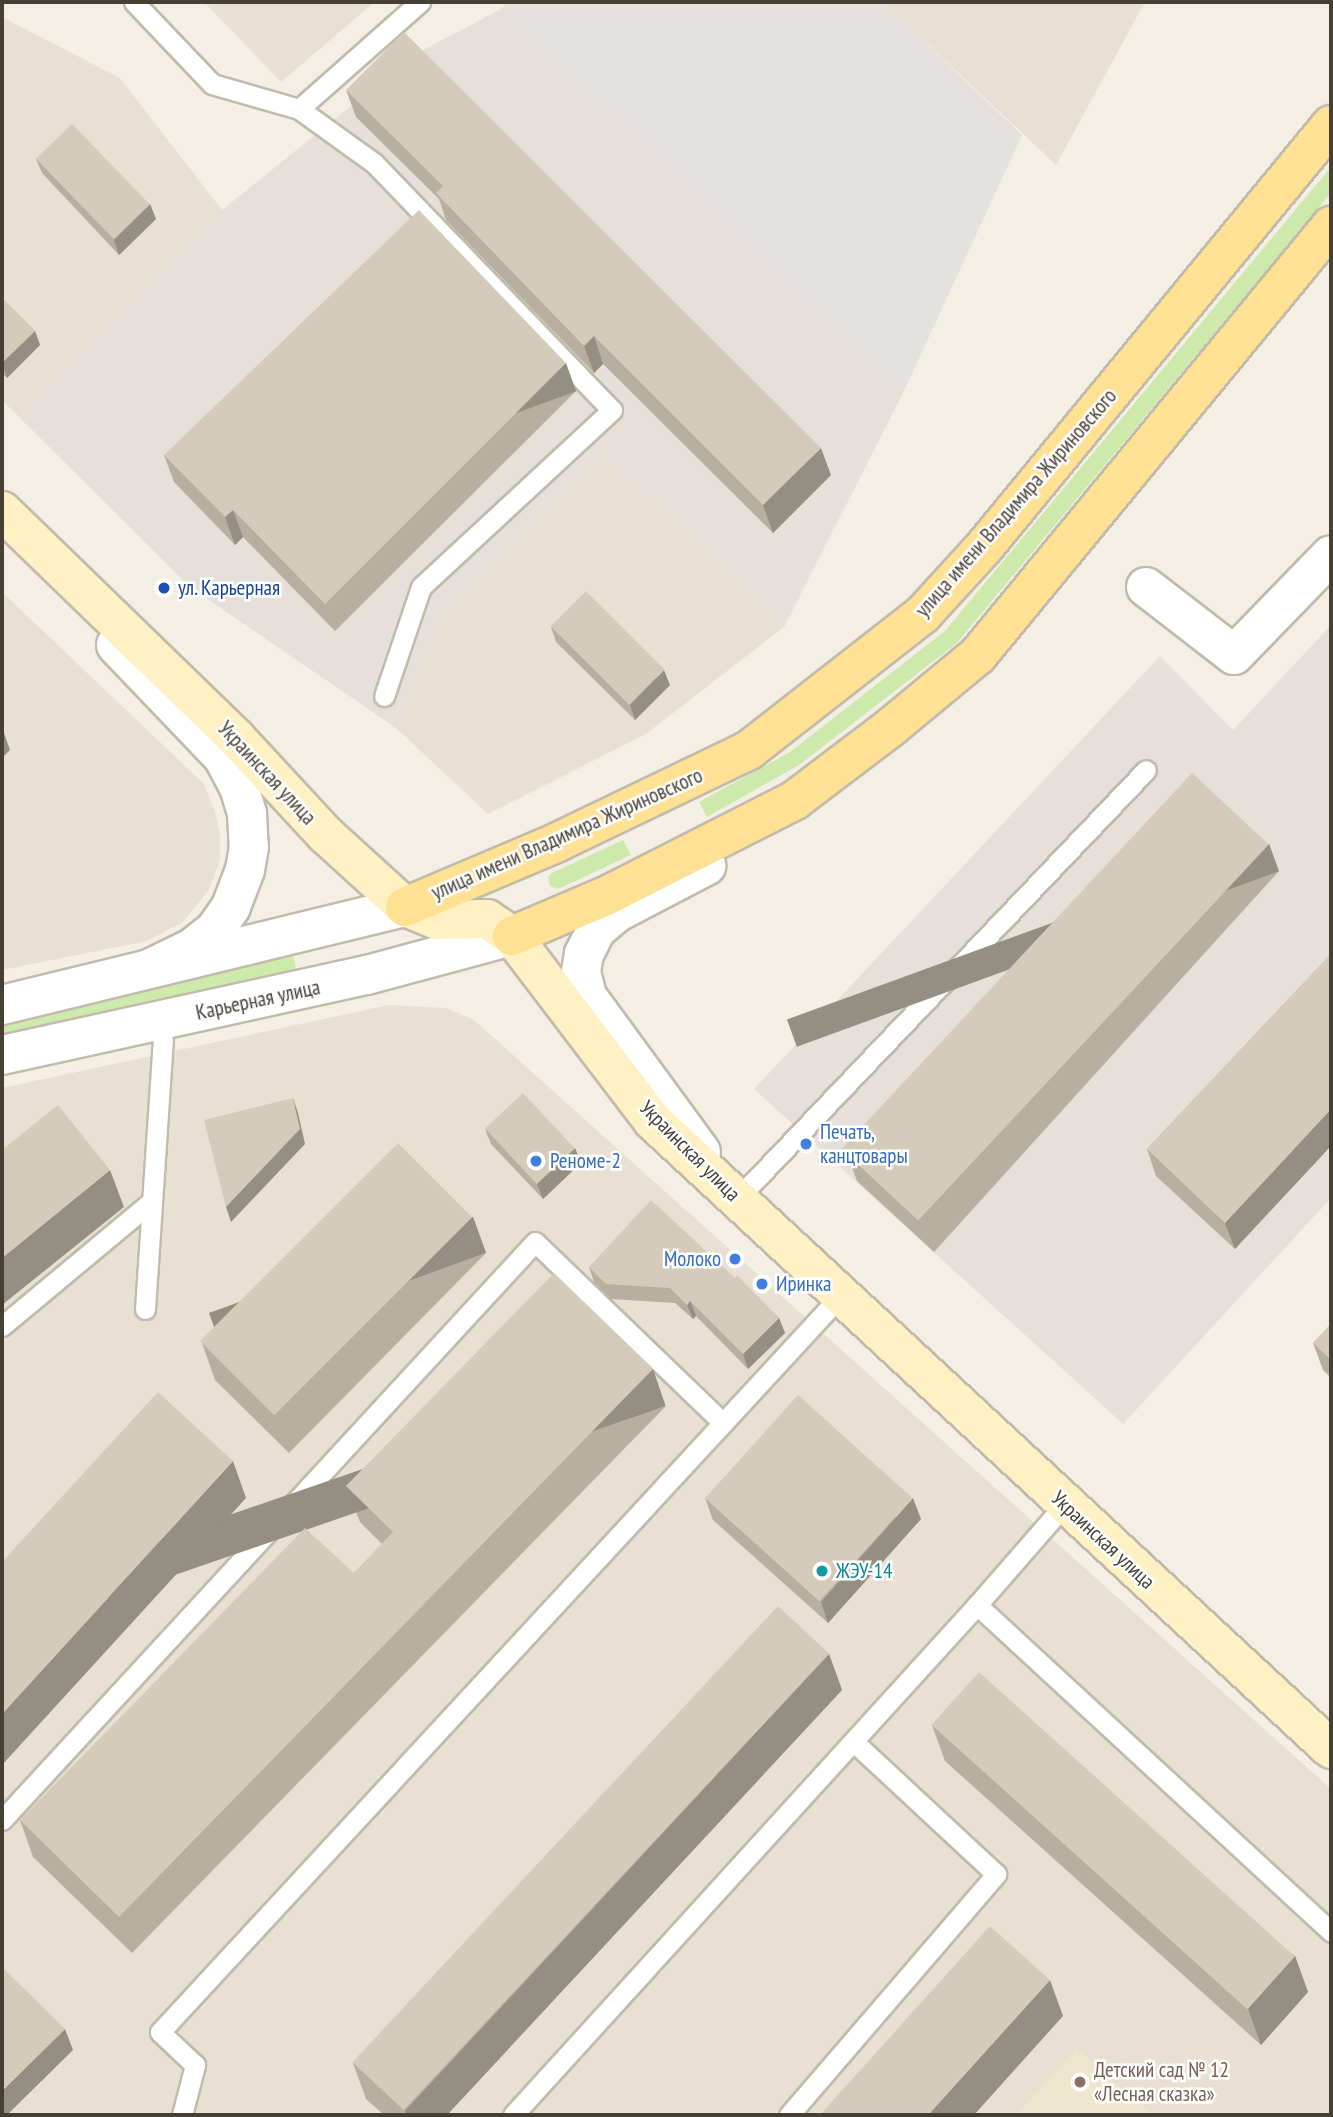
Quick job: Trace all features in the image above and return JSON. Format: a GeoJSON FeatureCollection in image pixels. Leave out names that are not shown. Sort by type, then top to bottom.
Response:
{"type":"FeatureCollection","features":[{"type":"Feature","properties":{"kind":"main road","name":"улица имени Владимира Жириновского"},"geometry":{"type":"LineString","coordinates":[[405,907],[558,842],[749,750],[923,614],[985,546],[1331,125]]}},
{"type":"Feature","properties":{"kind":"main road"},"geometry":{"type":"LineString","coordinates":[[512,936],[606,896],[795,800],[891,727],[978,655],[1331,226]]}},
{"type":"Feature","properties":{"kind":"main road","name":"Украинская улица"},"geometry":{"type":"LineString","coordinates":[[9,518],[237,739],[326,835],[405,907],[437,919],[486,919],[512,936],[653,1121],[1331,1749]]}},
{"type":"Feature","properties":{"kind":"street"},"geometry":{"type":"LineString","coordinates":[[9,518],[94,623],[223,757],[239,787],[247,814],[249,847],[245,870],[231,907],[215,930],[192,948],[149,969]]}},
{"type":"Feature","properties":{"kind":"street"},"geometry":{"type":"LineString","coordinates":[[1146,587],[1234,655],[1331,555]]}},
{"type":"Feature","properties":{"kind":"street"},"geometry":{"type":"LineString","coordinates":[[734,1194],[587,996],[581,972],[584,954],[596,930],[616,913],[729,854],[795,800]]}},
{"type":"Feature","properties":{"kind":"street"},"geometry":{"type":"LineString","coordinates":[[2,1005],[405,907]]}},
{"type":"Feature","properties":{"kind":"street","name":"Карьерная улица"},"geometry":{"type":"LineString","coordinates":[[2,1055],[367,975],[512,936]]}},
{"type":"Feature","properties":{"kind":"lane"},"geometry":{"type":"LineString","coordinates":[[134,2],[212,84],[299,109],[374,163],[612,410],[421,587],[384,696]]}},
{"type":"Feature","properties":{"kind":"lane"},"geometry":{"type":"LineString","coordinates":[[299,109],[420,2]]}},
{"type":"Feature","properties":{"kind":"lane"},"geometry":{"type":"LineString","coordinates":[[734,1194],[1146,771]]}},
{"type":"Feature","properties":{"kind":"lane"},"geometry":{"type":"LineString","coordinates":[[145,1309],[163,1040]]}},
{"type":"Feature","properties":{"kind":"lane"},"geometry":{"type":"LineString","coordinates":[[2,1326],[152,1201]]}},
{"type":"Feature","properties":{"kind":"lane"},"geometry":{"type":"LineString","coordinates":[[2,1820],[535,1242],[723,1423]]}},
{"type":"Feature","properties":{"kind":"lane"},"geometry":{"type":"LineString","coordinates":[[182,2115],[195,2065],[160,2032],[840,1296]]}},
{"type":"Feature","properties":{"kind":"lane"},"geometry":{"type":"LineString","coordinates":[[513,2115],[854,1742],[1065,1504]]}},
{"type":"Feature","properties":{"kind":"lane"},"geometry":{"type":"LineString","coordinates":[[977,1605],[1331,1932]]}},
{"type":"Feature","properties":{"kind":"lane"},"geometry":{"type":"LineString","coordinates":[[789,2115],[996,1874],[854,1742]]}},
{"type":"Feature","properties":{"kind":"shaded area"},"geometry":{"type":"Polygon","coordinates":[[[204,2],[375,2],[281,82],[204,2]]]}},
{"type":"Feature","properties":{"kind":"shaded area"},"geometry":{"type":"Polygon","coordinates":[[[508,2],[883,2],[1022,135],[903,393],[501,9],[508,2]]]}},
{"type":"Feature","properties":{"kind":"shaded area"},"geometry":{"type":"Polygon","coordinates":[[[883,2],[1145,2],[1056,165],[883,2]]]}},
{"type":"Feature","properties":{"kind":"shaded area"},"geometry":{"type":"Polygon","coordinates":[[[501,9],[903,393],[784,627],[606,457],[438,624],[396,728],[190,587],[20,418],[222,210],[414,55],[501,9]]]}},
{"type":"Feature","properties":{"kind":"shaded area"},"geometry":{"type":"Polygon","coordinates":[[[2,17],[120,78],[222,210],[20,418],[2,400],[2,17]]]}},
{"type":"Feature","properties":{"kind":"shaded area"},"geometry":{"type":"Polygon","coordinates":[[[606,457],[784,627],[646,734],[488,814],[396,728],[438,624],[606,457]]]}},
{"type":"Feature","properties":{"kind":"shaded area"},"geometry":{"type":"Polygon","coordinates":[[[2,592],[203,783],[215,811],[220,835],[220,860],[209,890],[183,922],[147,941],[2,970],[2,592]]]}},
{"type":"Feature","properties":{"kind":"shaded area"},"geometry":{"type":"Polygon","coordinates":[[[1331,625],[1331,1198],[1123,1424],[754,1089],[1160,656],[1233,730],[1331,625]]]}},
{"type":"Feature","properties":{"kind":"shaded area"},"geometry":{"type":"Polygon","coordinates":[[[389,1005],[446,1008],[474,1020],[1331,1789],[1331,2115],[1152,2115],[1076,2049],[1017,2115],[2,2115],[2,1088],[389,1005]]]}},
{"type":"Feature","properties":{"kind":"shaded area","name":"Детский сад № 12 «Лесная сказка»"},"geometry":{"type":"Polygon","coordinates":[[[1076,2048],[1152,2115],[1017,2115],[1076,2048]]]}},
{"type":"Feature","properties":{"kind":"green space"},"geometry":{"type":"Polygon","coordinates":[[[1331,167],[1331,193],[957,643],[799,765],[707,817],[699,802],[790,752],[945,631],[1331,167]]]}},
{"type":"Feature","properties":{"kind":"green space"},"geometry":{"type":"Polygon","coordinates":[[[623,840],[631,855],[558,889],[550,886],[548,877],[552,873],[623,840]]]}},
{"type":"Feature","properties":{"kind":"green space"},"geometry":{"type":"Polygon","coordinates":[[[293,955],[296,969],[2,1035],[2,1026],[10,1023],[293,955]]]}},
{"type":"Feature","properties":{"kind":"building"},"geometry":{"type":"Polygon","coordinates":[[[404,32],[821,448],[763,505],[594,336],[584,346],[436,193],[443,186],[346,90],[404,32]]]}},
{"type":"Feature","properties":{"kind":"building"},"geometry":{"type":"Polygon","coordinates":[[[72,124],[150,205],[114,239],[36,159],[72,124]]]}},
{"type":"Feature","properties":{"kind":"building"},"geometry":{"type":"Polygon","coordinates":[[[419,210],[566,363],[325,604],[233,510],[225,517],[164,455],[419,210]]]}},
{"type":"Feature","properties":{"kind":"building"},"geometry":{"type":"Polygon","coordinates":[[[2,298],[35,331],[2,363],[2,298]]]}},
{"type":"Feature","properties":{"kind":"building"},"geometry":{"type":"Polygon","coordinates":[[[586,591],[664,669],[629,705],[551,626],[586,591]]]}},
{"type":"Feature","properties":{"kind":"building"},"geometry":{"type":"Polygon","coordinates":[[[1192,773],[1269,845],[918,1221],[841,1149],[1192,773]]]}},
{"type":"Feature","properties":{"kind":"building"},"geometry":{"type":"Polygon","coordinates":[[[1331,954],[1331,1109],[1225,1223],[1147,1149],[1331,954]]]}},
{"type":"Feature","properties":{"kind":"building"},"geometry":{"type":"Polygon","coordinates":[[[523,1093],[575,1149],[537,1184],[485,1128],[523,1093]]]}},
{"type":"Feature","properties":{"kind":"building"},"geometry":{"type":"Polygon","coordinates":[[[293,1098],[300,1129],[226,1207],[204,1120],[293,1098]]]}},
{"type":"Feature","properties":{"kind":"building"},"geometry":{"type":"Polygon","coordinates":[[[58,1105],[110,1170],[2,1258],[2,1150],[58,1105]]]}},
{"type":"Feature","properties":{"kind":"building"},"geometry":{"type":"Polygon","coordinates":[[[398,1143],[472,1217],[274,1415],[200,1341],[398,1143]]]}},
{"type":"Feature","properties":{"kind":"building"},"geometry":{"type":"Polygon","coordinates":[[[651,1200],[735,1278],[737,1275],[779,1318],[743,1354],[690,1301],[687,1305],[670,1288],[606,1284],[589,1267],[651,1200]]]}},
{"type":"Feature","properties":{"kind":"building"},"geometry":{"type":"Polygon","coordinates":[[[554,1273],[653,1369],[119,1917],[20,1820],[305,1528],[354,1573],[393,1532],[346,1486],[554,1273]]]}},
{"type":"Feature","properties":{"kind":"building"},"geometry":{"type":"Polygon","coordinates":[[[1331,1324],[1331,1360],[1313,1343],[1331,1324]]]}},
{"type":"Feature","properties":{"kind":"building"},"geometry":{"type":"Polygon","coordinates":[[[158,1392],[233,1461],[2,1714],[2,1562],[158,1392]]]}},
{"type":"Feature","properties":{"kind":"building","name":"ЖЭУ-14"},"geometry":{"type":"Polygon","coordinates":[[[798,1395],[912,1498],[819,1601],[705,1498],[798,1395]]]}},
{"type":"Feature","properties":{"kind":"building"},"geometry":{"type":"Polygon","coordinates":[[[778,1606],[829,1654],[404,2110],[352,2062],[778,1606]]]}},
{"type":"Feature","properties":{"kind":"building"},"geometry":{"type":"Polygon","coordinates":[[[979,1672],[1295,1956],[1247,2009],[931,1725],[979,1672]]]}},
{"type":"Feature","properties":{"kind":"building"},"geometry":{"type":"Polygon","coordinates":[[[990,1926],[1050,1980],[928,2115],[820,2115],[990,1926]]]}},
{"type":"Feature","properties":{"kind":"building"},"geometry":{"type":"Polygon","coordinates":[[[2,1967],[65,2029],[2,2091],[2,1967]]]}},
{"type":"Feature","properties":{"kind":"place","name":"ул. Карьерная"},"geometry":{"type":"Point","coordinates":[164,588]}},
{"type":"Feature","properties":{"kind":"place","name":"Печать, канцтовары"},"geometry":{"type":"Point","coordinates":[806,1144]}},
{"type":"Feature","properties":{"kind":"place","name":"Реноме-2"},"geometry":{"type":"Point","coordinates":[536,1161]}},
{"type":"Feature","properties":{"kind":"place","name":"Молоко"},"geometry":{"type":"Point","coordinates":[735,1259]}},
{"type":"Feature","properties":{"kind":"place","name":"Иринка"},"geometry":{"type":"Point","coordinates":[762,1284]}},
{"type":"Feature","properties":{"kind":"place","name":"ЖЭУ-14"},"geometry":{"type":"Point","coordinates":[822,1571]}},
{"type":"Feature","properties":{"kind":"place","name":"Детский сад № 12 «Лесная сказка»"},"geometry":{"type":"Point","coordinates":[1080,2082]}}]}
